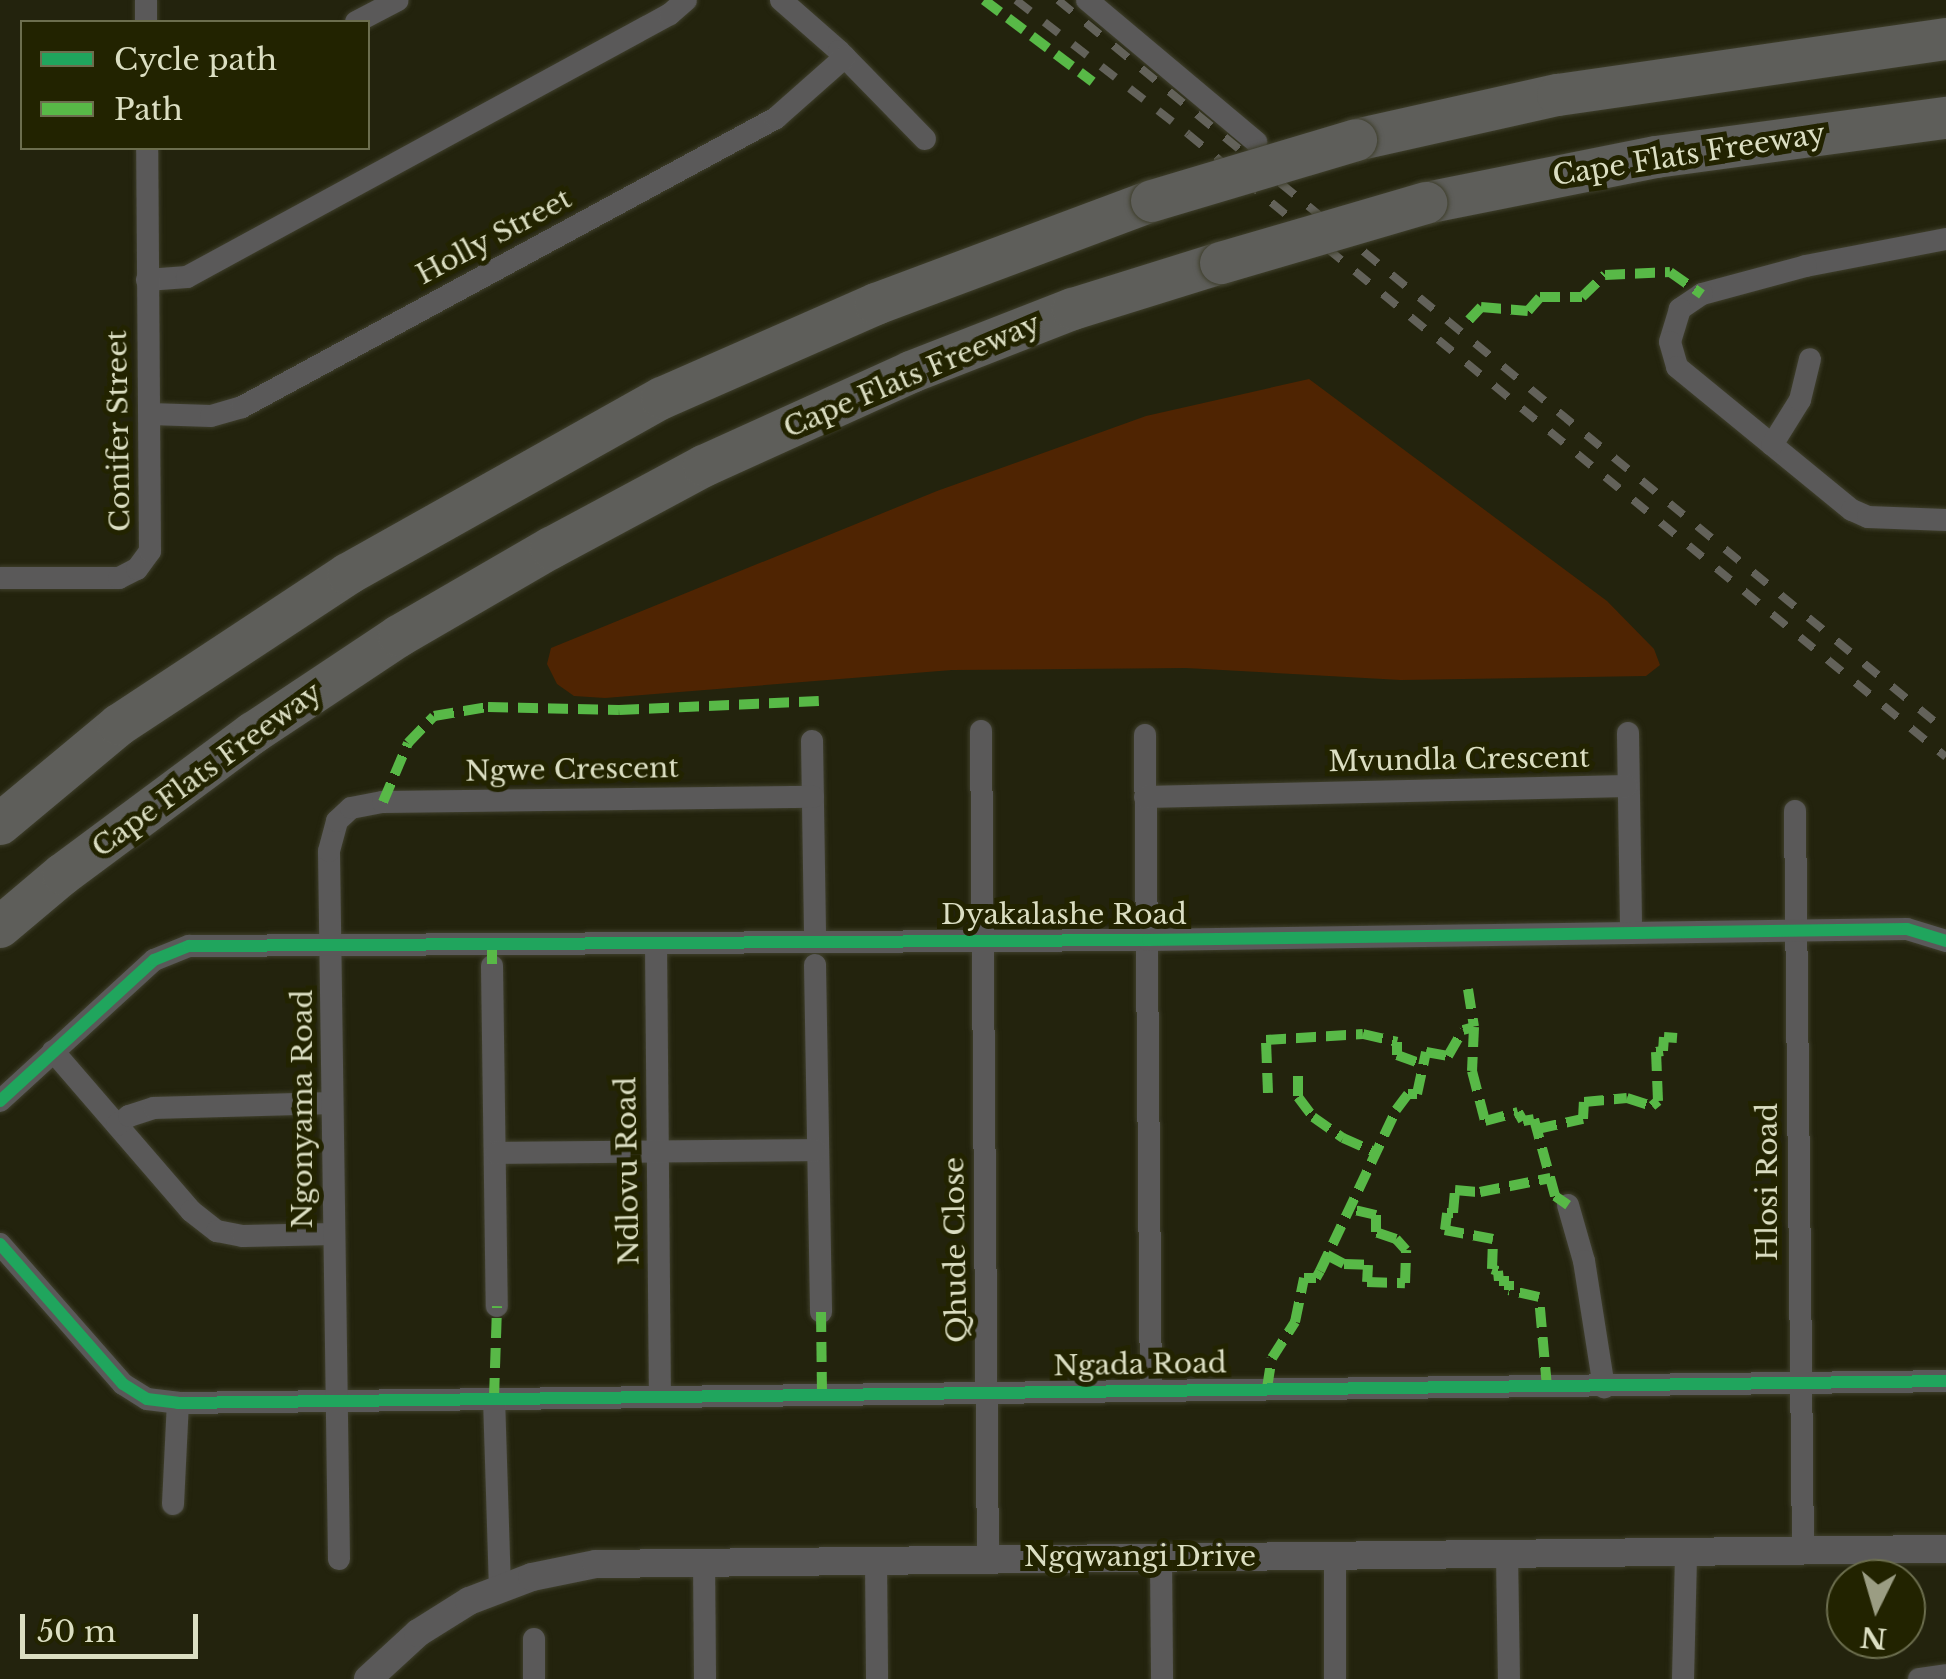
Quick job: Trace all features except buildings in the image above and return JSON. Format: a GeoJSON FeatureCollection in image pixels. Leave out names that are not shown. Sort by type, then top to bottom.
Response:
{"type":"FeatureCollection","features":[{"type":"Feature","properties":{"kind":"highway"},"geometry":{"type":"LineString","coordinates":[[0,824],[119,725],[348,574],[662,398],[876,304],[1152,201],[1356,140],[1558,95],[1946,39]]}},
{"type":"Feature","properties":{"kind":"highway","name":"Cape Flats Freeway"},"geometry":{"type":"LineString","coordinates":[[0,927],[63,874],[253,733],[399,636],[704,466],[910,372],[1073,309],[1426,203],[1656,157],[1946,118]]}},
{"type":"Feature","properties":{"kind":"street"},"geometry":{"type":"LineString","coordinates":[[360,20],[398,0]]}},
{"type":"Feature","properties":{"kind":"street"},"geometry":{"type":"LineString","coordinates":[[147,280],[187,277],[670,14],[686,0]]}},
{"type":"Feature","properties":{"kind":"street"},"geometry":{"type":"LineString","coordinates":[[781,0],[845,57],[925,139]]}},
{"type":"Feature","properties":{"kind":"street"},"geometry":{"type":"LineString","coordinates":[[1087,0],[1256,142]]}},
{"type":"Feature","properties":{"kind":"street","name":"Holly Street"},"geometry":{"type":"LineString","coordinates":[[150,414],[211,416],[242,406],[776,118],[845,57]]}},
{"type":"Feature","properties":{"kind":"street","name":"Conifer Street"},"geometry":{"type":"LineString","coordinates":[[0,578],[118,578],[138,570],[151,540],[146,150]]}},
{"type":"Feature","properties":{"kind":"street"},"geometry":{"type":"LineString","coordinates":[[1946,239],[1702,294],[1680,309],[1670,342],[1676,367],[1852,510],[1868,517],[1946,520]]}},
{"type":"Feature","properties":{"kind":"street"},"geometry":{"type":"LineString","coordinates":[[1772,445],[1800,400],[1810,359]]}},
{"type":"Feature","properties":{"kind":"street","name":"Qhude Close"},"geometry":{"type":"LineString","coordinates":[[981,731],[988,1558]]}},
{"type":"Feature","properties":{"kind":"street"},"geometry":{"type":"LineString","coordinates":[[1144,734],[1151,1390]]}},
{"type":"Feature","properties":{"kind":"street"},"geometry":{"type":"LineString","coordinates":[[1627,786],[1628,734]]}},
{"type":"Feature","properties":{"kind":"street"},"geometry":{"type":"LineString","coordinates":[[812,741],[821,1312]]}},
{"type":"Feature","properties":{"kind":"street","name":"Mvundla Crescent"},"geometry":{"type":"LineString","coordinates":[[1146,796],[1627,786],[1631,933]]}},
{"type":"Feature","properties":{"kind":"street","name":"Ngwe Crescent"},"geometry":{"type":"LineString","coordinates":[[337,821],[350,808],[383,802],[813,797]]}},
{"type":"Feature","properties":{"kind":"street","name":"Hlosi Road"},"geometry":{"type":"LineString","coordinates":[[1796,811],[1802,1552]]}},
{"type":"Feature","properties":{"kind":"street","name":"Ngonyama Road"},"geometry":{"type":"LineString","coordinates":[[337,821],[329,851],[339,1559]]}},
{"type":"Feature","properties":{"kind":"street","name":"Dyakalashe Road"},"geometry":{"type":"LineString","coordinates":[[0,1101],[154,960],[189,946],[656,944],[815,953],[983,941],[1907,929],[1946,941]]}},
{"type":"Feature","properties":{"kind":"street","name":"Ndlovu Road"},"geometry":{"type":"LineString","coordinates":[[656,944],[660,1396]]}},
{"type":"Feature","properties":{"kind":"street"},"geometry":{"type":"LineString","coordinates":[[492,966],[496,1306]]}},
{"type":"Feature","properties":{"kind":"street"},"geometry":{"type":"LineString","coordinates":[[52,1051],[191,1211],[216,1231],[243,1236],[334,1234]]}},
{"type":"Feature","properties":{"kind":"street"},"geometry":{"type":"LineString","coordinates":[[117,1125],[129,1116],[154,1108],[332,1103]]}},
{"type":"Feature","properties":{"kind":"street"},"geometry":{"type":"LineString","coordinates":[[496,1153],[816,1150]]}},
{"type":"Feature","properties":{"kind":"street"},"geometry":{"type":"LineString","coordinates":[[1568,1204],[1584,1261],[1604,1387]]}},
{"type":"Feature","properties":{"kind":"street","name":"Ngada Road"},"geometry":{"type":"LineString","coordinates":[[0,1244],[123,1384],[147,1398],[178,1402],[1946,1381]]}},
{"type":"Feature","properties":{"kind":"street"},"geometry":{"type":"LineString","coordinates":[[494,1398],[500,1587]]}},
{"type":"Feature","properties":{"kind":"street"},"geometry":{"type":"LineString","coordinates":[[173,1504],[178,1402]]}},
{"type":"Feature","properties":{"kind":"street","name":"Ngqwangi Drive"},"geometry":{"type":"LineString","coordinates":[[368,1679],[418,1633],[500,1587],[596,1564],[1946,1550]]}},
{"type":"Feature","properties":{"kind":"street"},"geometry":{"type":"LineString","coordinates":[[1683,1679],[1686,1552]]}},
{"type":"Feature","properties":{"kind":"street"},"geometry":{"type":"LineString","coordinates":[[1507,1554],[1509,1679]]}},
{"type":"Feature","properties":{"kind":"street"},"geometry":{"type":"LineString","coordinates":[[1335,1556],[1335,1679]]}},
{"type":"Feature","properties":{"kind":"street"},"geometry":{"type":"LineString","coordinates":[[1161,1558],[1162,1679]]}},
{"type":"Feature","properties":{"kind":"street"},"geometry":{"type":"LineString","coordinates":[[876,1559],[876,1679]]}},
{"type":"Feature","properties":{"kind":"street"},"geometry":{"type":"LineString","coordinates":[[704,1560],[705,1679]]}},
{"type":"Feature","properties":{"kind":"street"},"geometry":{"type":"LineString","coordinates":[[534,1639],[534,1679]]}},
{"type":"Feature","properties":{"kind":"street"},"geometry":{"type":"LineString","coordinates":[[1918,1679],[1946,1675]]}},
{"type":"Feature","properties":{"kind":"shaded area"},"geometry":{"type":"Polygon","coordinates":[[[1309,379],[1607,601],[1654,649],[1660,665],[1646,676],[1401,680],[1186,668],[952,670],[605,698],[574,696],[557,684],[547,664],[551,648],[937,491],[1146,416],[1309,379]]]}},
{"type":"Feature","properties":{"kind":"railway"},"geometry":{"type":"LineString","coordinates":[[1016,0],[1188,134],[1946,757]]}},
{"type":"Feature","properties":{"kind":"railway"},"geometry":{"type":"LineString","coordinates":[[1058,0],[1946,731]]}},
{"type":"Feature","properties":{"kind":"marked path"},"geometry":{"type":"LineString","coordinates":[[984,0],[1093,82]]}},
{"type":"Feature","properties":{"kind":"marked path"},"geometry":{"type":"LineString","coordinates":[[1469,320],[1481,307],[1528,311],[1540,297],[1582,297],[1605,275],[1670,272],[1702,294]]}},
{"type":"Feature","properties":{"kind":"marked path"},"geometry":{"type":"LineString","coordinates":[[383,802],[408,743],[434,716],[488,707],[619,710],[819,701]]}},
{"type":"Feature","properties":{"kind":"marked path"},"geometry":{"type":"LineString","coordinates":[[492,944],[492,966]]}},
{"type":"Feature","properties":{"kind":"marked path"},"geometry":{"type":"LineString","coordinates":[[1468,989],[1474,1027],[1472,1071],[1485,1121],[1518,1112],[1523,1121],[1534,1119],[1555,1196],[1568,1205]]}},
{"type":"Feature","properties":{"kind":"marked path"},"geometry":{"type":"LineString","coordinates":[[1267,1388],[1272,1358],[1295,1322],[1304,1278],[1316,1278],[1396,1110],[1408,1094],[1417,1094],[1426,1052],[1448,1056],[1463,1030],[1474,1027]]}},
{"type":"Feature","properties":{"kind":"marked path"},"geometry":{"type":"LineString","coordinates":[[1268,1093],[1266,1040],[1363,1034],[1397,1042],[1397,1055],[1424,1065]]}},
{"type":"Feature","properties":{"kind":"marked path"},"geometry":{"type":"LineString","coordinates":[[1537,1129],[1583,1119],[1584,1102],[1627,1098],[1652,1106],[1658,1101],[1656,1052],[1663,1051],[1664,1037],[1677,1038]]}},
{"type":"Feature","properties":{"kind":"marked path"},"geometry":{"type":"LineString","coordinates":[[1298,1076],[1298,1097],[1313,1117],[1343,1138],[1377,1153]]}},
{"type":"Feature","properties":{"kind":"marked path"},"geometry":{"type":"LineString","coordinates":[[1547,1387],[1539,1297],[1509,1290],[1509,1281],[1499,1281],[1498,1271],[1492,1269],[1493,1239],[1445,1230],[1447,1213],[1453,1213],[1455,1190],[1480,1192],[1551,1178]]}},
{"type":"Feature","properties":{"kind":"marked path"},"geometry":{"type":"LineString","coordinates":[[1327,1255],[1344,1264],[1368,1265],[1367,1282],[1405,1283],[1406,1250],[1396,1239],[1376,1232],[1376,1215],[1349,1209]]}},
{"type":"Feature","properties":{"kind":"marked path"},"geometry":{"type":"LineString","coordinates":[[494,1398],[497,1306]]}},
{"type":"Feature","properties":{"kind":"marked path"},"geometry":{"type":"LineString","coordinates":[[821,1312],[822,1394]]}},
{"type":"Feature","properties":{"kind":"cycle path"},"geometry":{"type":"LineString","coordinates":[[0,1101],[154,960],[189,946],[1148,940],[1907,929],[1946,941]]}},
{"type":"Feature","properties":{"kind":"cycle path"},"geometry":{"type":"LineString","coordinates":[[0,1244],[123,1384],[147,1399],[178,1403],[1946,1381]]}}]}
